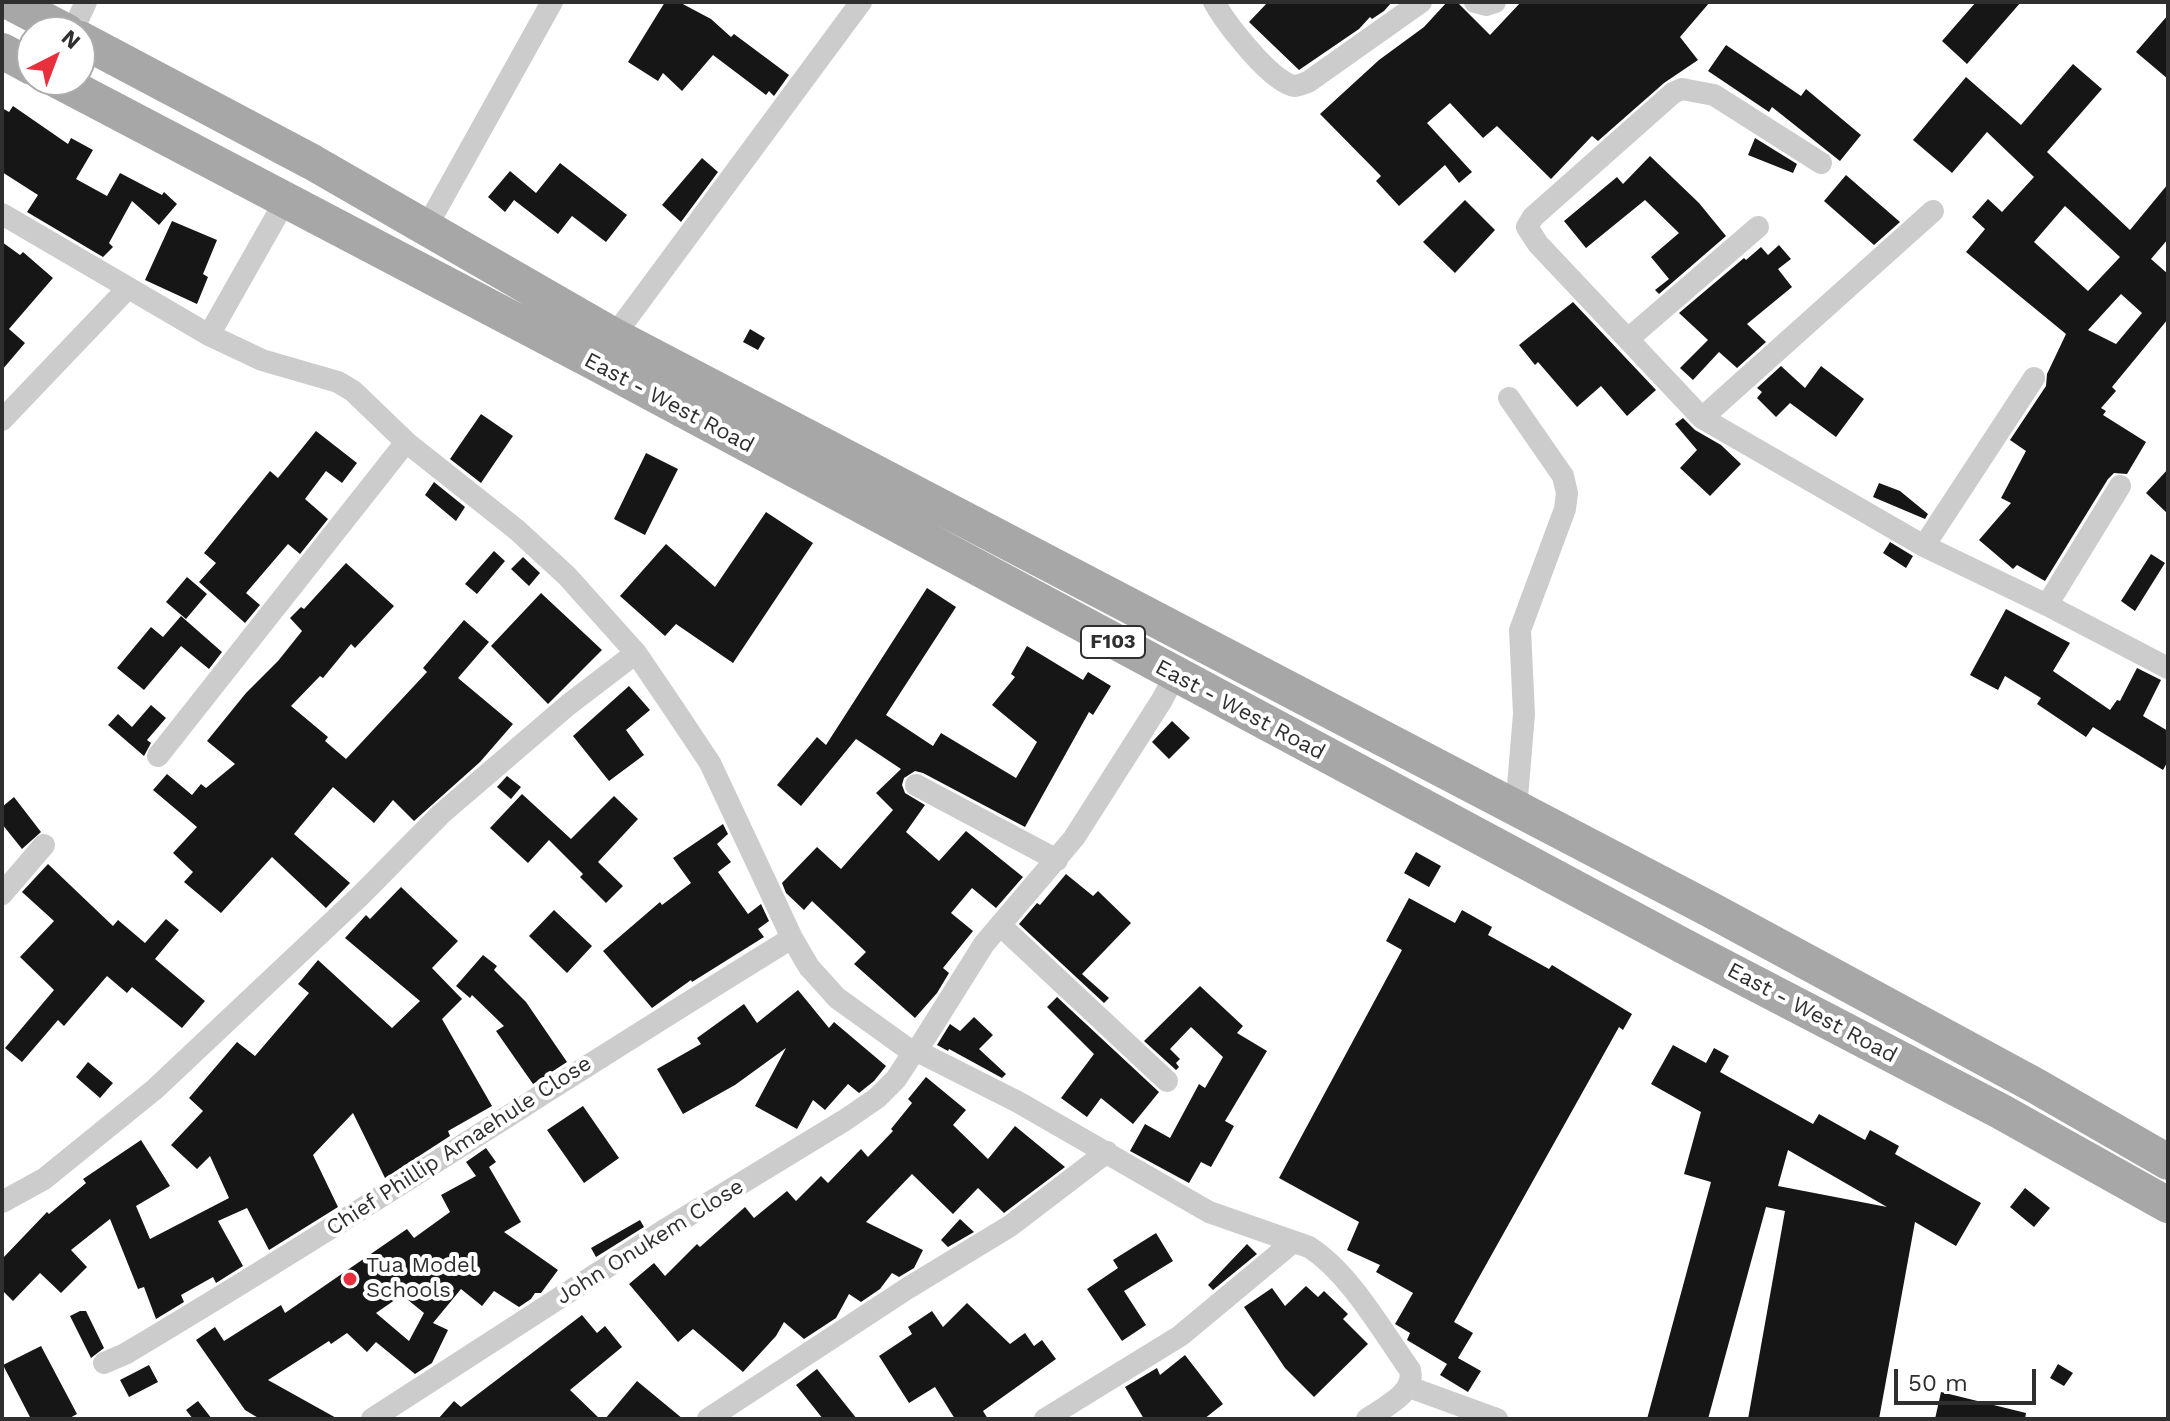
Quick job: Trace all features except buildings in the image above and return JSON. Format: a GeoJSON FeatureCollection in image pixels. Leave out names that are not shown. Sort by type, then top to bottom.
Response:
{"type":"FeatureCollection","features":[{"type":"Feature","properties":{"kind":"main road"},"geometry":{"type":"LineString","coordinates":[[10,2],[38,16]]}},
{"type":"Feature","properties":{"kind":"main road","name":"East - West Road"},"geometry":{"type":"LineString","coordinates":[[96,47],[312,162],[614,336],[1711,910],[2036,1086],[2168,1162]]}},
{"type":"Feature","properties":{"kind":"main road","name":"East - West Road"},"geometry":{"type":"LineString","coordinates":[[87,96],[596,363],[1675,942],[2000,1111],[2168,1205]]}},
{"type":"Feature","properties":{"kind":"street"},"geometry":{"type":"LineString","coordinates":[[426,228],[552,2]]}},
{"type":"Feature","properties":{"kind":"street"},"geometry":{"type":"LineString","coordinates":[[614,336],[861,2]]}},
{"type":"Feature","properties":{"kind":"street"},"geometry":{"type":"LineString","coordinates":[[1214,2],[1238,38],[1283,81],[1296,86],[1308,82],[1421,2]]}},
{"type":"Feature","properties":{"kind":"street"},"geometry":{"type":"LineString","coordinates":[[1475,2],[1486,5],[1495,2]]}},
{"type":"Feature","properties":{"kind":"street"},"geometry":{"type":"LineString","coordinates":[[1821,163],[1714,95],[1682,89],[1673,93],[1533,217],[1527,227],[1538,244],[1702,418],[1924,546],[2168,668]]}},
{"type":"Feature","properties":{"kind":"street"},"geometry":{"type":"LineString","coordinates":[[209,335],[285,201]]}},
{"type":"Feature","properties":{"kind":"street"},"geometry":{"type":"LineString","coordinates":[[1702,418],[1933,211]]}},
{"type":"Feature","properties":{"kind":"street"},"geometry":{"type":"LineString","coordinates":[[2,214],[209,335],[262,360],[338,382],[353,391],[406,442],[517,530],[567,576],[636,653],[710,763],[792,938],[809,967],[837,998],[908,1049],[1018,1102],[1209,1212],[1318,1253],[1353,1291],[1410,1370],[1412,1379],[1409,1387],[1367,1419]]}},
{"type":"Feature","properties":{"kind":"street"},"geometry":{"type":"LineString","coordinates":[[1628,339],[1758,227]]}},
{"type":"Feature","properties":{"kind":"street"},"geometry":{"type":"LineString","coordinates":[[2,420],[128,288]]}},
{"type":"Feature","properties":{"kind":"street"},"geometry":{"type":"LineString","coordinates":[[1924,546],[2034,378]]}},
{"type":"Feature","properties":{"kind":"street"},"geometry":{"type":"LineString","coordinates":[[1509,398],[1563,476],[1567,493],[1565,509],[1520,630],[1524,714],[1516,810]]}},
{"type":"Feature","properties":{"kind":"street"},"geometry":{"type":"LineString","coordinates":[[158,756],[406,442]]}},
{"type":"Feature","properties":{"kind":"street"},"geometry":{"type":"LineString","coordinates":[[2047,605],[2120,486]]}},
{"type":"Feature","properties":{"kind":"street"},"geometry":{"type":"LineString","coordinates":[[2,1202],[44,1179],[155,1089],[360,896],[441,814],[568,705],[636,653]]}},
{"type":"Feature","properties":{"kind":"street","name":"John Onukem Close"},"geometry":{"type":"LineString","coordinates":[[372,1419],[663,1231],[877,1098],[896,1079],[984,944],[1074,838],[1175,675]]}},
{"type":"Feature","properties":{"kind":"street"},"geometry":{"type":"LineString","coordinates":[[916,785],[1057,860]]}},
{"type":"Feature","properties":{"kind":"street"},"geometry":{"type":"LineString","coordinates":[[2,894],[44,845]]}},
{"type":"Feature","properties":{"kind":"street"},"geometry":{"type":"LineString","coordinates":[[1000,925],[1167,1081]]}},
{"type":"Feature","properties":{"kind":"street","name":"Chief Phillip Amaehule Close"},"geometry":{"type":"LineString","coordinates":[[104,1363],[125,1354],[249,1280],[599,1056],[792,938]]}},
{"type":"Feature","properties":{"kind":"street"},"geometry":{"type":"LineString","coordinates":[[708,1419],[908,1288],[1010,1226],[1107,1152]]}},
{"type":"Feature","properties":{"kind":"street"},"geometry":{"type":"LineString","coordinates":[[1045,1419],[1180,1336],[1293,1242]]}},
{"type":"Feature","properties":{"kind":"street"},"geometry":{"type":"LineString","coordinates":[[1409,1387],[1497,1419]]}},
{"type":"Feature","properties":{"kind":"place","name":"Tua Model Schools"},"geometry":{"type":"Point","coordinates":[350,1279]}}]}
